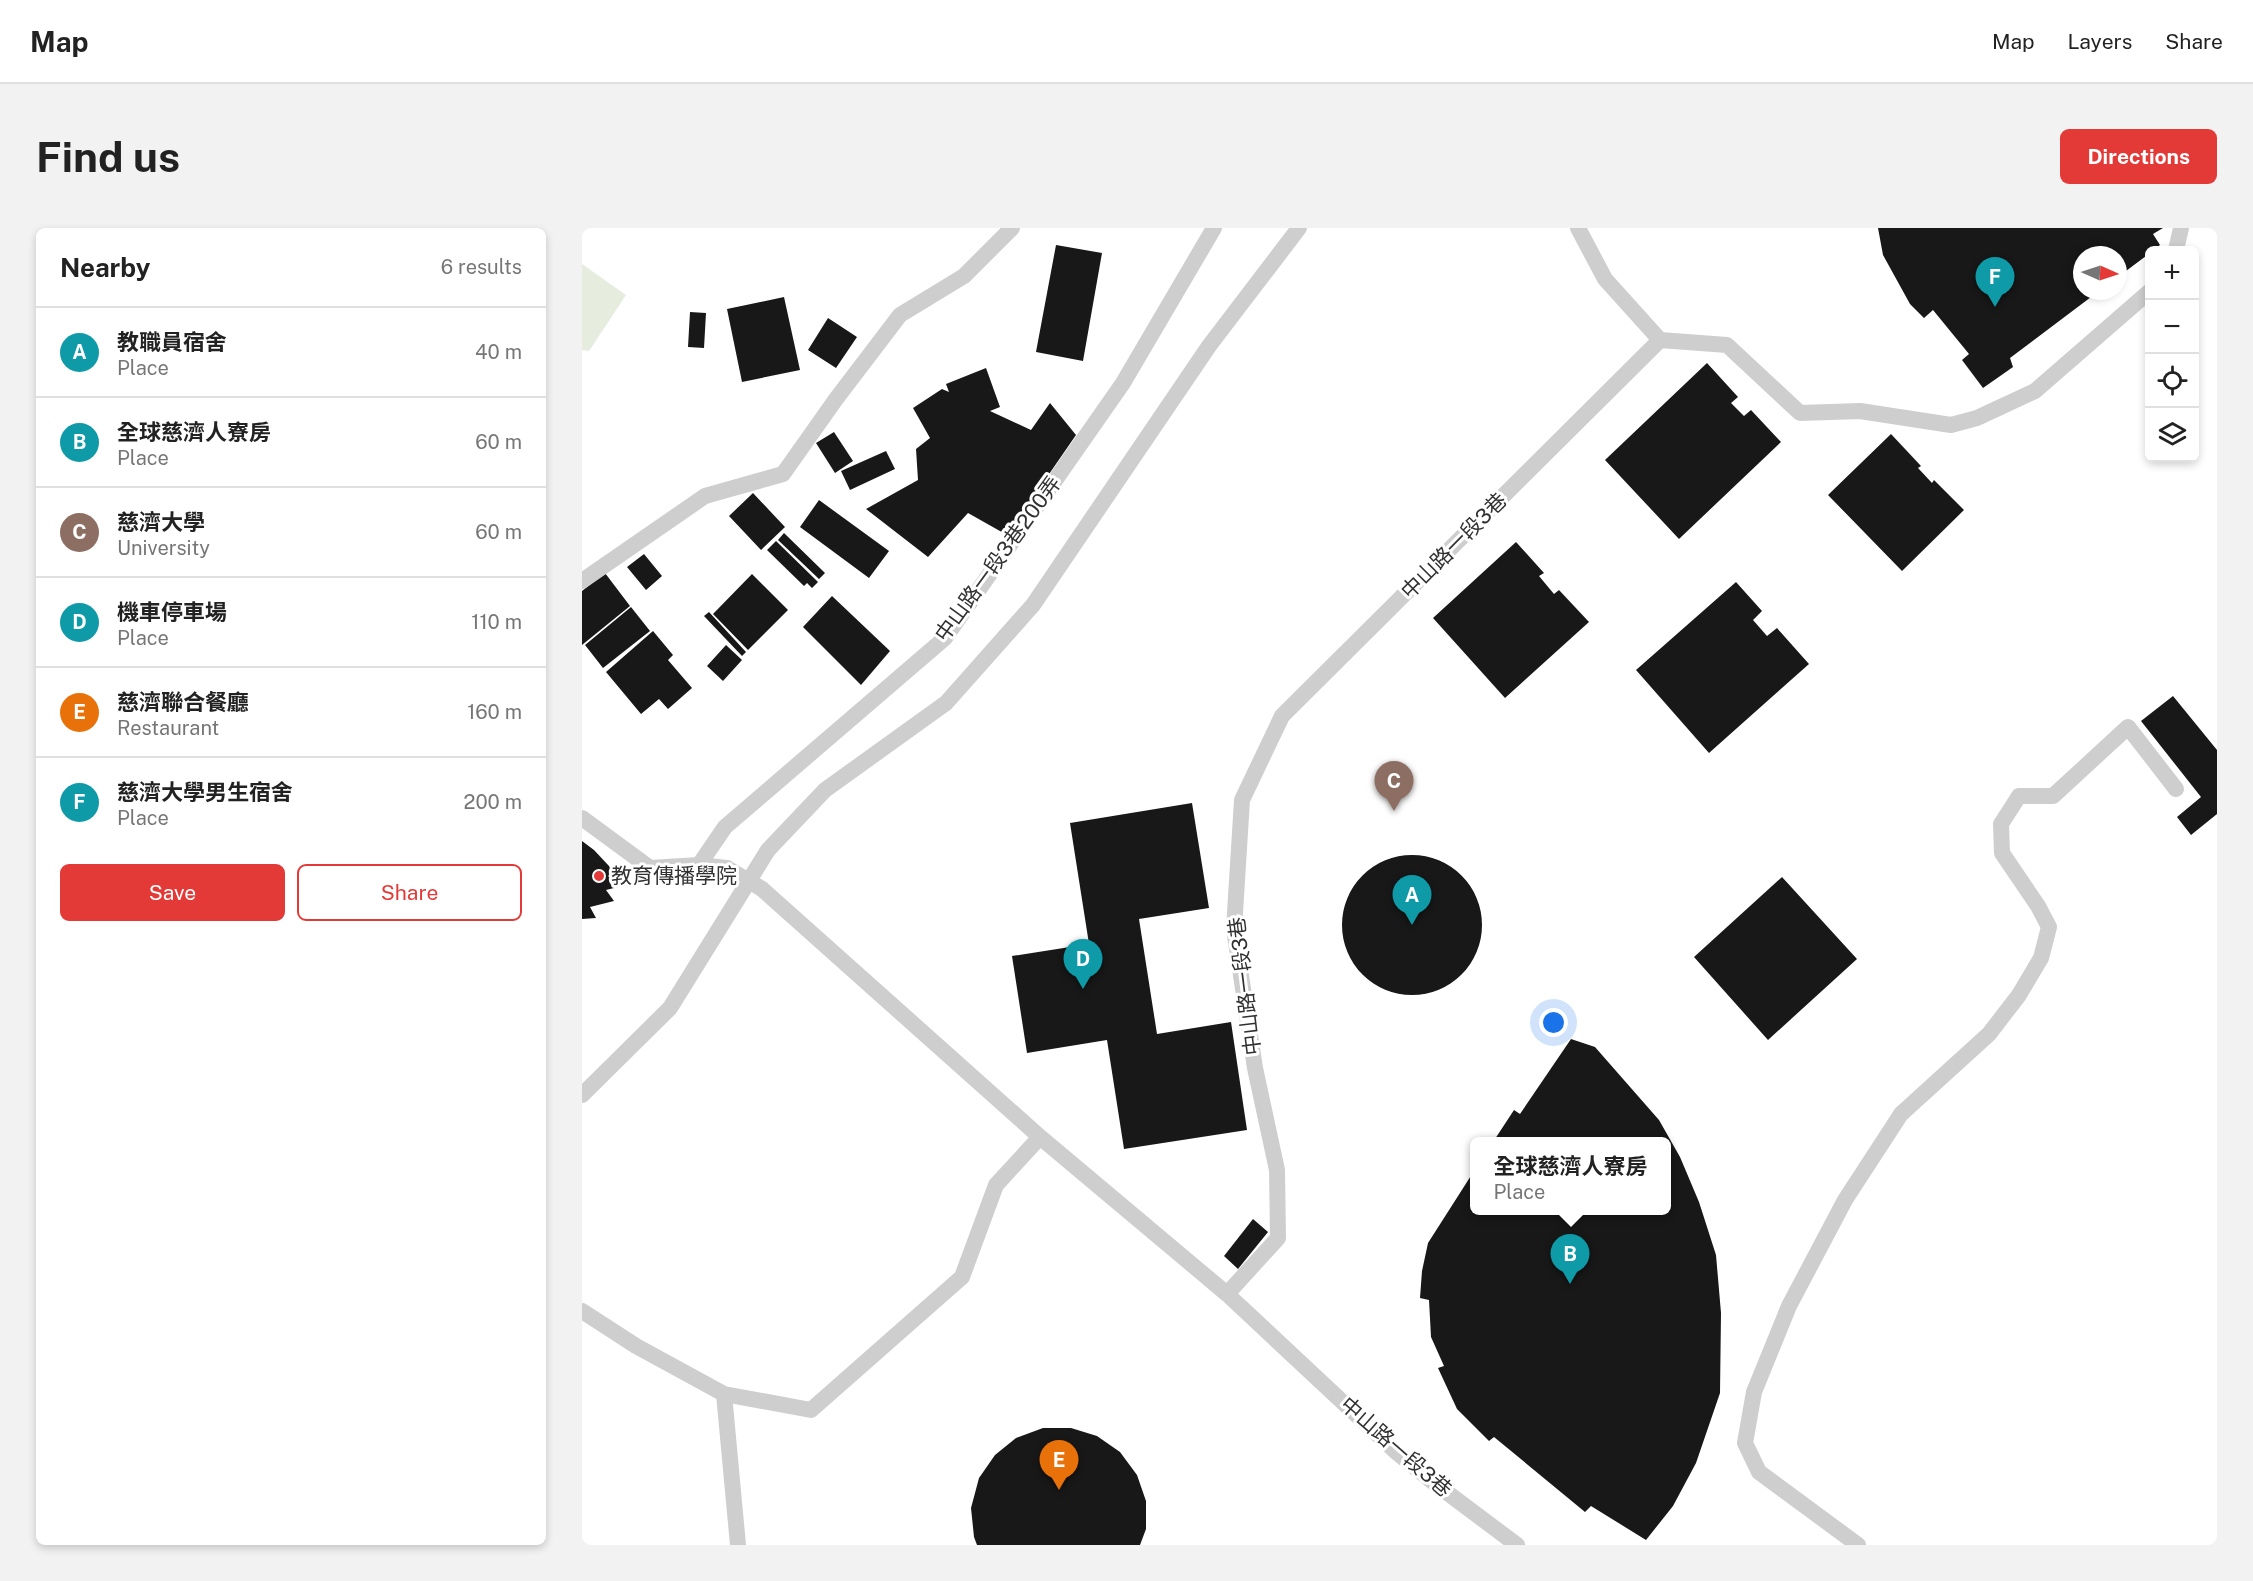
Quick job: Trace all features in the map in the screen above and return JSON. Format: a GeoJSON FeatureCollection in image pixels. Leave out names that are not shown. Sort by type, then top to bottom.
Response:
{"type":"FeatureCollection","features":[{"type":"Feature","properties":{"kind":"lane"},"geometry":{"type":"LineString","coordinates":[[582,581],[705,496],[783,474],[900,315],[964,276],[1012,228]]}},
{"type":"Feature","properties":{"kind":"lane","name":"中山路一段3巷200弄"},"geometry":{"type":"LineString","coordinates":[[699,865],[725,827],[945,638],[1123,383],[1214,228]]}},
{"type":"Feature","properties":{"kind":"lane"},"geometry":{"type":"LineString","coordinates":[[582,1095],[670,1008],[768,850],[825,790],[946,703],[1034,605],[1209,346],[1299,228]]}},
{"type":"Feature","properties":{"kind":"lane"},"geometry":{"type":"LineString","coordinates":[[1578,228],[1605,279],[1660,340],[1727,345],[1800,413],[1860,411],[1951,425],[1977,418],[2035,391],[2145,295]]}},
{"type":"Feature","properties":{"kind":"lane"},"geometry":{"type":"LineString","coordinates":[[2177,246],[2181,228]]}},
{"type":"Feature","properties":{"kind":"lane","name":"中山路一段3巷"},"geometry":{"type":"LineString","coordinates":[[1227,1294],[1278,1238],[1277,1170],[1255,1068],[1234,929],[1242,800],[1282,716],[1660,340]]}},
{"type":"Feature","properties":{"kind":"lane"},"geometry":{"type":"LineString","coordinates":[[1858,1545],[1759,1472],[1745,1443],[1755,1392],[1789,1306],[1845,1200],[1901,1114],[1989,1034],[2019,995],[2041,958],[2049,927],[2002,853],[2001,824],[2019,796],[2053,796],[2128,727],[2176,789]]}},
{"type":"Feature","properties":{"kind":"lane"},"geometry":{"type":"LineString","coordinates":[[582,818],[650,868],[699,865]]}},
{"type":"Feature","properties":{"kind":"lane","name":"中山路一段3巷"},"geometry":{"type":"LineString","coordinates":[[699,865],[727,868],[762,889],[1040,1137],[1227,1294],[1395,1451],[1517,1545]]}},
{"type":"Feature","properties":{"kind":"lane"},"geometry":{"type":"LineString","coordinates":[[582,1311],[636,1346],[724,1394],[811,1410],[962,1277],[996,1185],[1040,1137]]}},
{"type":"Feature","properties":{"kind":"lane"},"geometry":{"type":"LineString","coordinates":[[724,1394],[738,1545]]}},
{"type":"Feature","properties":{"kind":"shaded area"},"geometry":{"type":"Polygon","coordinates":[[[582,264],[626,295],[589,351],[582,350],[582,264]]]}},
{"type":"Feature","properties":{"kind":"building"},"geometry":{"type":"Polygon","coordinates":[[[1878,228],[2163,228],[2153,234],[2160,245],[2145,246],[2145,257],[2127,270],[2127,246],[2073,246],[2073,300],[2087,300],[2010,358],[2013,367],[1983,388],[1962,360],[1969,354],[1933,310],[1924,318],[1910,304],[1883,255],[1878,228]]]}},
{"type":"Feature","properties":{"kind":"building"},"geometry":{"type":"Polygon","coordinates":[[[1056,245],[1102,253],[1083,361],[1036,352],[1056,245]]]}},
{"type":"Feature","properties":{"kind":"building"},"geometry":{"type":"Polygon","coordinates":[[[784,297],[800,370],[742,382],[727,309],[784,297]]]}},
{"type":"Feature","properties":{"kind":"building"},"geometry":{"type":"Polygon","coordinates":[[[690,312],[706,313],[704,348],[688,347],[690,312]]]}},
{"type":"Feature","properties":{"kind":"building"},"geometry":{"type":"Polygon","coordinates":[[[828,318],[857,337],[836,368],[808,350],[828,318]]]}},
{"type":"Feature","properties":{"kind":"building"},"geometry":{"type":"Polygon","coordinates":[[[1707,363],[1738,397],[1731,403],[1744,416],[1751,410],[1781,442],[1679,539],[1605,460],[1707,363]]]}},
{"type":"Feature","properties":{"kind":"building"},"geometry":{"type":"Polygon","coordinates":[[[986,368],[1000,407],[990,411],[1031,430],[1050,403],[1076,435],[1007,535],[968,513],[928,557],[866,509],[918,480],[916,449],[930,438],[913,408],[942,389],[949,392],[946,384],[986,368]]]}},
{"type":"Feature","properties":{"kind":"building"},"geometry":{"type":"Polygon","coordinates":[[[834,432],[853,461],[835,473],[816,443],[834,432]]]}},
{"type":"Feature","properties":{"kind":"building"},"geometry":{"type":"Polygon","coordinates":[[[1891,434],[1921,466],[1918,468],[1932,483],[1934,480],[1964,510],[1902,571],[1828,495],[1891,434]]]}},
{"type":"Feature","properties":{"kind":"building"},"geometry":{"type":"Polygon","coordinates":[[[886,451],[895,469],[850,490],[841,471],[886,451]]]}},
{"type":"Feature","properties":{"kind":"building"},"geometry":{"type":"Polygon","coordinates":[[[753,493],[785,527],[761,550],[729,516],[753,493]]]}},
{"type":"Feature","properties":{"kind":"building"},"geometry":{"type":"Polygon","coordinates":[[[819,500],[889,551],[869,578],[800,527],[819,500]]]}},
{"type":"Feature","properties":{"kind":"building"},"geometry":{"type":"Polygon","coordinates":[[[784,533],[825,573],[819,579],[778,540],[784,533]]]}},
{"type":"Feature","properties":{"kind":"building"},"geometry":{"type":"Polygon","coordinates":[[[776,541],[818,582],[812,588],[807,583],[804,586],[767,550],[776,541]]]}},
{"type":"Feature","properties":{"kind":"building"},"geometry":{"type":"Polygon","coordinates":[[[1516,542],[1544,573],[1539,576],[1554,594],[1559,590],[1589,622],[1505,698],[1433,618],[1516,542]]]}},
{"type":"Feature","properties":{"kind":"building"},"geometry":{"type":"Polygon","coordinates":[[[644,554],[662,576],[646,590],[627,567],[644,554]]]}},
{"type":"Feature","properties":{"kind":"building"},"geometry":{"type":"Polygon","coordinates":[[[605,573],[630,606],[582,645],[582,591],[605,573]]]}},
{"type":"Feature","properties":{"kind":"building"},"geometry":{"type":"Polygon","coordinates":[[[752,574],[788,610],[748,650],[713,614],[752,574]]]}},
{"type":"Feature","properties":{"kind":"building"},"geometry":{"type":"Polygon","coordinates":[[[1736,582],[1762,611],[1753,620],[1767,636],[1777,628],[1809,664],[1709,753],[1636,670],[1736,582]]]}},
{"type":"Feature","properties":{"kind":"building"},"geometry":{"type":"Polygon","coordinates":[[[832,596],[890,651],[861,685],[803,627],[832,596]]]}},
{"type":"Feature","properties":{"kind":"building"},"geometry":{"type":"Polygon","coordinates":[[[631,607],[650,631],[603,668],[585,645],[631,607]]]}},
{"type":"Feature","properties":{"kind":"building"},"geometry":{"type":"Polygon","coordinates":[[[709,612],[746,652],[742,656],[704,616],[709,612]]]}},
{"type":"Feature","properties":{"kind":"building"},"geometry":{"type":"Polygon","coordinates":[[[653,631],[673,655],[668,660],[692,688],[668,709],[659,699],[641,714],[606,672],[653,631]]]}},
{"type":"Feature","properties":{"kind":"building"},"geometry":{"type":"Polygon","coordinates":[[[726,645],[742,660],[723,681],[707,666],[726,645]]]}},
{"type":"Feature","properties":{"kind":"building"},"geometry":{"type":"Polygon","coordinates":[[[2173,696],[2217,750],[2217,814],[2191,835],[2177,817],[2201,797],[2141,721],[2173,696]]]}},
{"type":"Feature","properties":{"kind":"building"},"geometry":{"type":"Polygon","coordinates":[[[1192,803],[1209,908],[1139,919],[1157,1034],[1231,1022],[1247,1130],[1124,1149],[1107,1040],[1027,1053],[1012,956],[1089,944],[1070,823],[1192,803]]]}},
{"type":"Feature","properties":{"kind":"building","name":"教育傳播學院"},"geometry":{"type":"Polygon","coordinates":[[[582,841],[609,866],[622,886],[606,890],[614,901],[590,907],[596,918],[582,919],[582,841]]]}},
{"type":"Feature","properties":{"kind":"building"},"geometry":{"type":"Polygon","coordinates":[[[1412,855],[1439,861],[1451,867],[1461,876],[1470,886],[1476,898],[1482,925],[1476,952],[1470,964],[1461,974],[1451,983],[1439,989],[1412,995],[1385,989],[1373,983],[1363,974],[1354,964],[1348,952],[1342,925],[1348,898],[1354,886],[1363,876],[1373,867],[1385,861],[1412,855]]]}},
{"type":"Feature","properties":{"kind":"building"},"geometry":{"type":"Polygon","coordinates":[[[1782,877],[1857,959],[1768,1040],[1694,957],[1782,877]]]}},
{"type":"Feature","properties":{"kind":"building"},"geometry":{"type":"Polygon","coordinates":[[[1571,1039],[1595,1047],[1659,1120],[1669,1137],[1496,1137],[1514,1110],[1520,1114],[1571,1039]]]}},
{"type":"Feature","properties":{"kind":"building"},"geometry":{"type":"Polygon","coordinates":[[[1671,1141],[1699,1202],[1716,1255],[1721,1313],[1720,1393],[1696,1463],[1673,1506],[1646,1540],[1591,1506],[1585,1512],[1494,1437],[1489,1441],[1457,1409],[1438,1368],[1444,1366],[1431,1337],[1429,1300],[1420,1298],[1422,1271],[1428,1243],[1470,1177],[1470,1215],[1671,1215],[1671,1141]]]}},
{"type":"Feature","properties":{"kind":"building"},"geometry":{"type":"Polygon","coordinates":[[[1253,1219],[1268,1232],[1238,1269],[1224,1256],[1253,1219]]]}},
{"type":"Feature","properties":{"kind":"building"},"geometry":{"type":"Polygon","coordinates":[[[1043,1428],[1071,1428],[1097,1436],[1120,1452],[1137,1475],[1146,1501],[1146,1529],[1140,1545],[977,1545],[971,1508],[979,1478],[995,1455],[1016,1438],[1043,1428]]]}},
{"type":"Feature","properties":{"kind":"place","name":"慈濟大學男生宿舍"},"geometry":{"type":"Point","coordinates":[1995,307]}},
{"type":"Feature","properties":{"kind":"place","name":"慈濟大學"},"geometry":{"type":"Point","coordinates":[1394,811]}},
{"type":"Feature","properties":{"kind":"place","name":"教育傳播學院"},"geometry":{"type":"Point","coordinates":[599,876]}},
{"type":"Feature","properties":{"kind":"place","name":"教職員宿舍"},"geometry":{"type":"Point","coordinates":[1412,925]}},
{"type":"Feature","properties":{"kind":"place","name":"機車停車場"},"geometry":{"type":"Point","coordinates":[1083,989]}},
{"type":"Feature","properties":{"kind":"place","name":"全球慈濟人寮房"},"geometry":{"type":"Point","coordinates":[1570,1284]}},
{"type":"Feature","properties":{"kind":"place","name":"慈濟聯合餐廳"},"geometry":{"type":"Point","coordinates":[1059,1490]}}]}
